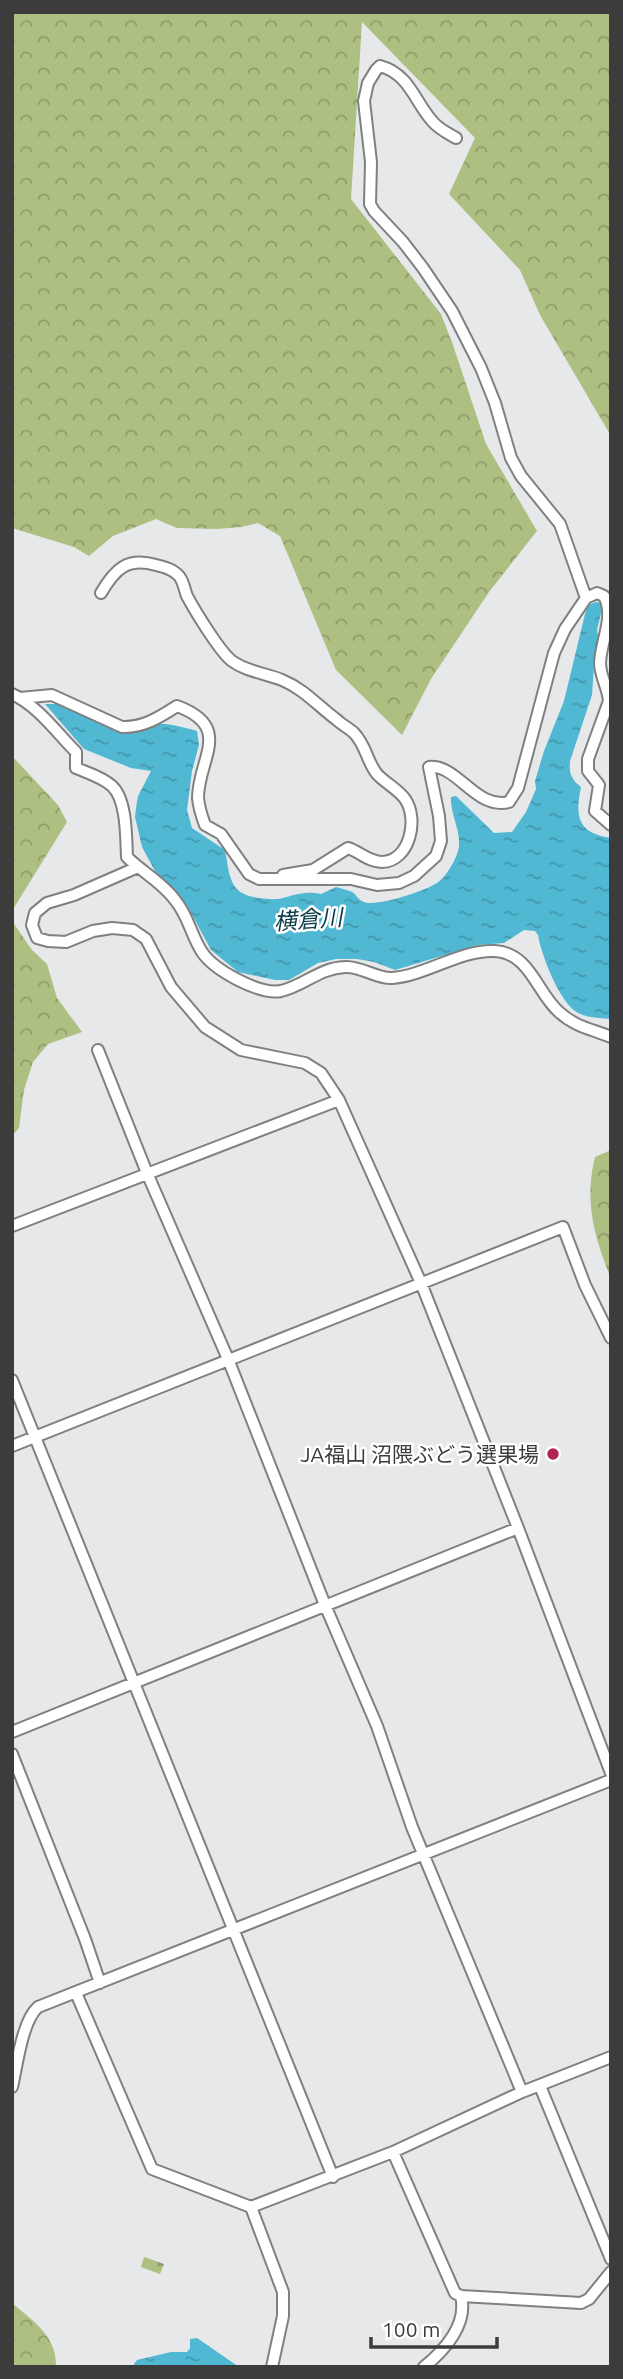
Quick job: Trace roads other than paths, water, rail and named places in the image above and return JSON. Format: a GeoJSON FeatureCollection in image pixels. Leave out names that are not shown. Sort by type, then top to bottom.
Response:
{"type":"FeatureCollection","features":[{"type":"Feature","properties":{"kind":"street"},"geometry":{"type":"LineString","coordinates":[[456,138],[434,123],[413,90],[401,77],[388,68],[380,66],[376,69],[365,90],[364,101],[370,162],[370,204],[423,268],[452,311],[481,368],[512,458],[521,476],[560,524],[586,598]]}},
{"type":"Feature","properties":{"kind":"street"},"geometry":{"type":"LineString","coordinates":[[101,593],[116,572],[133,562],[169,569],[177,574],[190,600],[232,660],[305,692],[352,731],[363,743],[376,773],[405,799],[411,814],[411,830],[405,848],[397,857],[384,862],[372,860],[348,848],[313,870],[266,879]]}},
{"type":"Feature","properties":{"kind":"street"},"geometry":{"type":"LineString","coordinates":[[16,696],[52,695],[122,727],[133,728],[155,720],[177,706],[195,713],[208,730],[209,752],[198,797],[205,825],[221,834],[250,874],[266,879],[351,879],[377,885],[399,883],[414,876],[436,856],[441,841],[429,767],[434,766],[445,771],[486,801],[499,805],[509,802],[518,788],[554,653],[565,629],[586,598],[597,593],[604,596],[608,604],[607,629],[600,661],[609,701],[588,759],[588,771],[599,785],[596,811],[611,825]]}},
{"type":"Feature","properties":{"kind":"street"},"geometry":{"type":"LineString","coordinates":[[16,696],[76,752],[76,768],[111,785],[120,796],[127,857],[174,897],[207,958],[238,980],[267,991],[281,990],[333,968],[359,968],[390,978],[469,955],[495,951],[523,964],[558,1011],[583,1027],[611,1037]]}},
{"type":"Feature","properties":{"kind":"street"},"geometry":{"type":"LineString","coordinates":[[138,867],[74,895],[47,903],[35,913],[32,925],[37,937],[66,942],[93,930],[133,930],[146,939],[171,987],[205,1027],[241,1050],[305,1063],[321,1073],[339,1100],[421,1283],[611,1773]]}},
{"type":"Feature","properties":{"kind":"street"},"geometry":{"type":"LineString","coordinates":[[98,1050],[147,1173],[228,1359],[325,1605],[377,1726],[422,1853],[522,2092]]}},
{"type":"Feature","properties":{"kind":"street"},"geometry":{"type":"LineString","coordinates":[[12,1226],[339,1100]]}},
{"type":"Feature","properties":{"kind":"street"},"geometry":{"type":"LineString","coordinates":[[12,1446],[563,1227],[584,1285],[611,1338]]}},
{"type":"Feature","properties":{"kind":"street"},"geometry":{"type":"LineString","coordinates":[[12,1380],[333,2177]]}},
{"type":"Feature","properties":{"kind":"street"},"geometry":{"type":"LineString","coordinates":[[12,1732],[518,1528]]}},
{"type":"Feature","properties":{"kind":"street"},"geometry":{"type":"LineString","coordinates":[[12,1754],[86,1939],[100,1983]]}},
{"type":"Feature","properties":{"kind":"street"},"geometry":{"type":"LineString","coordinates":[[12,2087],[27,2024],[38,2007],[611,1780]]}},
{"type":"Feature","properties":{"kind":"street"},"geometry":{"type":"LineString","coordinates":[[76,1993],[152,2169],[251,2207],[333,2177],[522,2092],[611,2057]]}},
{"type":"Feature","properties":{"kind":"street"},"geometry":{"type":"LineString","coordinates":[[540,2086],[611,2259]]}},
{"type":"Feature","properties":{"kind":"street"},"geometry":{"type":"LineString","coordinates":[[393,2152],[455,2293],[581,2303],[589,2299],[611,2272]]}},
{"type":"Feature","properties":{"kind":"street"},"geometry":{"type":"LineString","coordinates":[[251,2207],[285,2304],[272,2367]]}},
{"type":"Feature","properties":{"kind":"street"},"geometry":{"type":"LineString","coordinates":[[424,2367],[441,2353],[461,2322],[461,2295]]}},
{"type":"Feature","properties":{"kind":"water","name":"横倉川"},"geometry":{"type":"Polygon","coordinates":[[[601,603],[602,609],[597,630],[601,652],[594,665],[592,695],[570,761],[570,769],[571,776],[581,787],[578,806],[581,821],[591,832],[611,838],[611,1019],[586,1016],[571,1008],[552,978],[535,931],[524,930],[504,943],[478,945],[395,970],[374,962],[336,959],[318,963],[289,980],[275,980],[238,972],[211,950],[183,900],[156,873],[142,847],[135,817],[136,808],[138,796],[151,771],[131,768],[84,749],[45,704],[57,704],[124,733],[160,724],[197,731],[199,745],[192,771],[187,810],[192,828],[225,850],[232,882],[242,893],[277,899],[302,893],[321,894],[336,887],[352,892],[364,902],[379,902],[431,886],[447,873],[459,845],[451,797],[456,796],[494,833],[512,832],[526,812],[536,789],[535,781],[544,751],[564,701],[585,614],[588,605],[601,603]]]}},
{"type":"Feature","properties":{"kind":"water"},"geometry":{"type":"Polygon","coordinates":[[[197,2338],[239,2367],[132,2367],[137,2360],[171,2352],[187,2352],[190,2339],[197,2338]]]}},
{"type":"Feature","properties":{"kind":"place","name":"JA福山 沼隈ぶどう選果場"},"geometry":{"type":"Point","coordinates":[553,1454]}}]}
